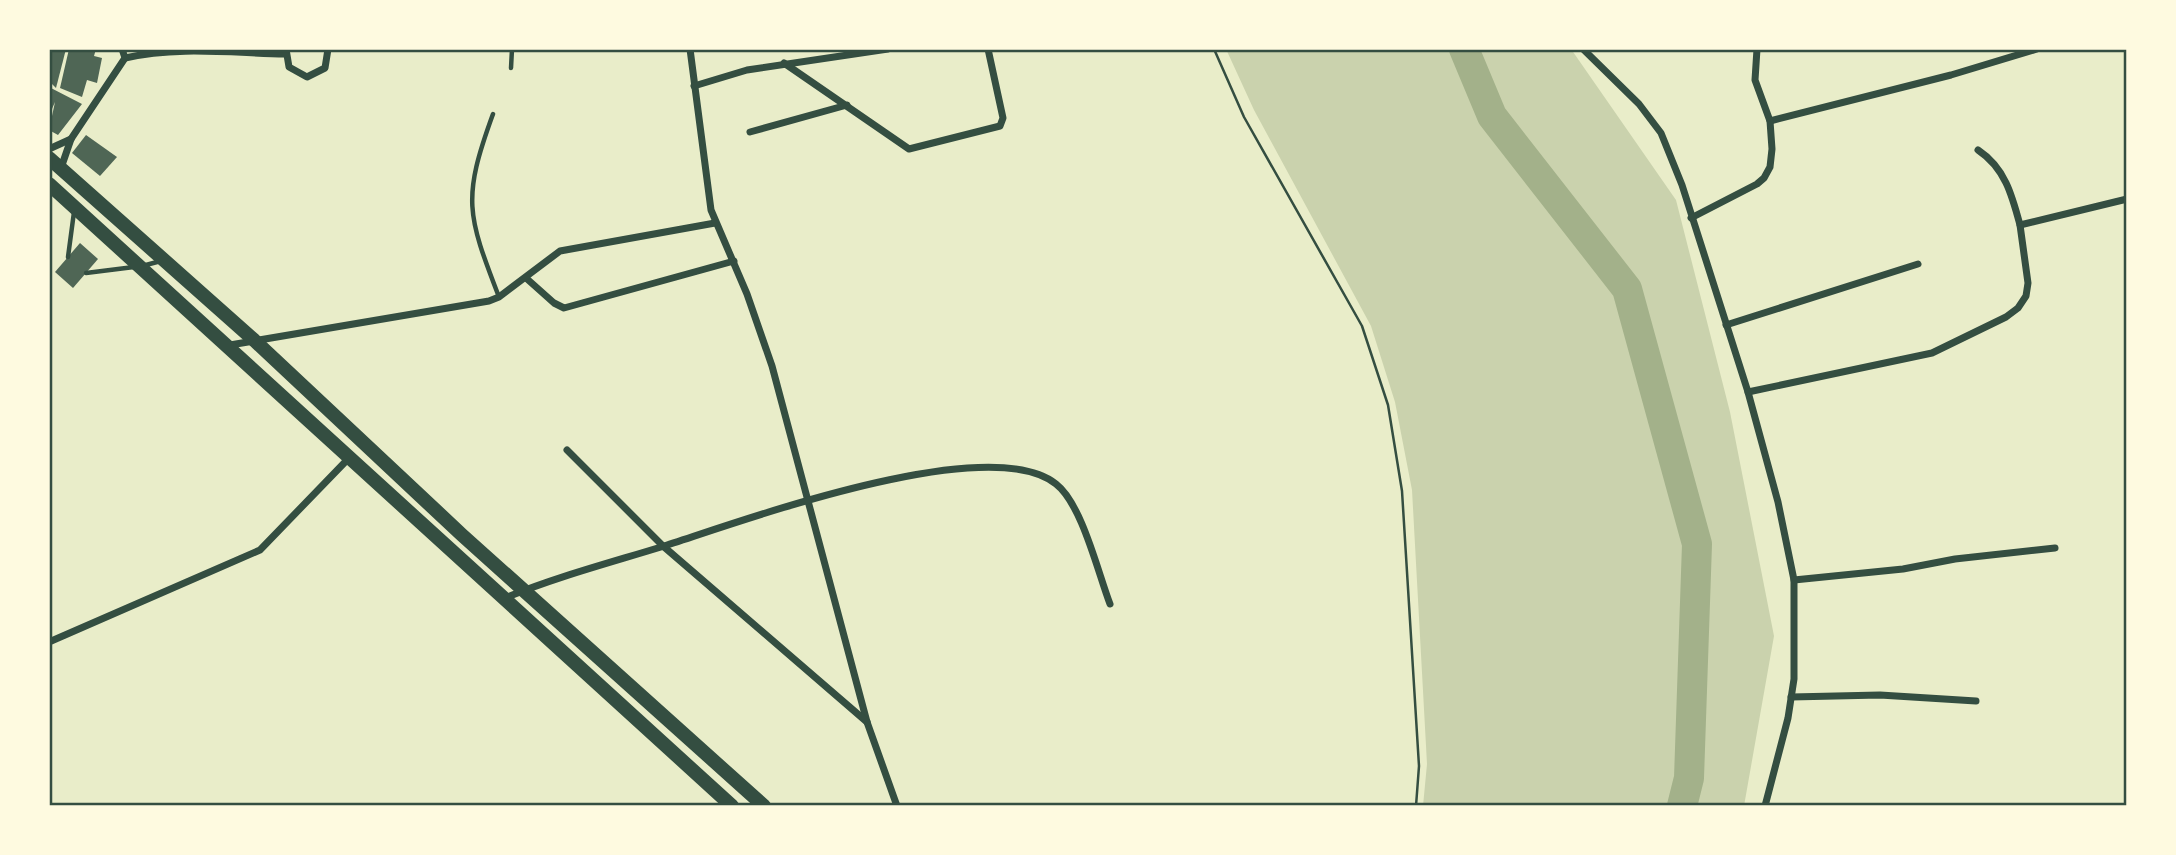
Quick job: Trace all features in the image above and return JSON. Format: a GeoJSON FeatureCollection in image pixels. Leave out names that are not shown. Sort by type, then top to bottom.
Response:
{"type":"FeatureCollection","features":[{"type":"Feature","properties":{"kind":"main road"},"geometry":{"type":"LineString","coordinates":[[49,158],[254,340],[462,535],[764,806]]}},
{"type":"Feature","properties":{"kind":"main road"},"geometry":{"type":"LineString","coordinates":[[49,184],[230,345],[348,459],[395,498],[732,806]]}},
{"type":"Feature","properties":{"kind":"main road"},"geometry":{"type":"LineString","coordinates":[[395,498],[408,484]]}},
{"type":"Feature","properties":{"kind":"main road"},"geometry":{"type":"LineString","coordinates":[[448,547],[462,535]]}},
{"type":"Feature","properties":{"kind":"main road"},"geometry":{"type":"LineString","coordinates":[[712,787],[728,773]]}},
{"type":"Feature","properties":{"kind":"street"},"geometry":{"type":"LineString","coordinates":[[122,49],[125,58]]}},
{"type":"Feature","properties":{"kind":"street"},"geometry":{"type":"LineString","coordinates":[[61,168],[71,139],[125,58],[151,52],[286,52],[294,72],[307,77],[325,68],[328,49]]}},
{"type":"Feature","properties":{"kind":"street"},"geometry":{"type":"LineString","coordinates":[[690,49],[715,223],[734,261],[772,366],[867,722],[897,806]]}},
{"type":"Feature","properties":{"kind":"street"},"geometry":{"type":"LineString","coordinates":[[694,86],[747,70],[856,51],[888,49]]}},
{"type":"Feature","properties":{"kind":"street"},"geometry":{"type":"LineString","coordinates":[[784,63],[909,149],[997,128],[1003,118],[989,49]]}},
{"type":"Feature","properties":{"kind":"street"},"geometry":{"type":"LineString","coordinates":[[1583,49],[1653,119],[1682,185],[1748,392],[1777,502],[1794,580],[1795,636],[1791,697],[1765,806]]}},
{"type":"Feature","properties":{"kind":"street"},"geometry":{"type":"LineString","coordinates":[[1691,218],[1764,178],[1770,167],[1770,121],[1755,80],[1757,49]]}},
{"type":"Feature","properties":{"kind":"street"},"geometry":{"type":"LineString","coordinates":[[1770,121],[1951,75],[2037,49]]}},
{"type":"Feature","properties":{"kind":"street"},"geometry":{"type":"LineString","coordinates":[[750,132],[847,105]]}},
{"type":"Feature","properties":{"kind":"street"},"geometry":{"type":"LineString","coordinates":[[49,149],[71,139]]}},
{"type":"Feature","properties":{"kind":"street"},"geometry":{"type":"LineString","coordinates":[[1748,392],[1931,353],[2006,317],[2018,308],[2026,296],[2028,283],[2020,225],[2011,191],[2000,170],[1978,150]]}},
{"type":"Feature","properties":{"kind":"street"},"geometry":{"type":"LineString","coordinates":[[2020,225],[2127,199]]}},
{"type":"Feature","properties":{"kind":"street"},"geometry":{"type":"LineString","coordinates":[[230,345],[499,298],[560,251],[715,223]]}},
{"type":"Feature","properties":{"kind":"street"},"geometry":{"type":"LineString","coordinates":[[526,278],[554,303],[564,308],[734,261]]}},
{"type":"Feature","properties":{"kind":"street"},"geometry":{"type":"LineString","coordinates":[[1726,325],[1918,264]]}},
{"type":"Feature","properties":{"kind":"street"},"geometry":{"type":"LineString","coordinates":[[568,450],[663,547],[867,722]]}},
{"type":"Feature","properties":{"kind":"street"},"geometry":{"type":"LineString","coordinates":[[49,642],[260,550],[348,459]]}},
{"type":"Feature","properties":{"kind":"street"},"geometry":{"type":"LineString","coordinates":[[505,598],[807,500],[943,470],[976,468],[1041,475],[1057,485],[1068,499],[1110,604]]}},
{"type":"Feature","properties":{"kind":"street"},"geometry":{"type":"LineString","coordinates":[[1794,580],[1903,569],[1955,559],[2055,548]]}},
{"type":"Feature","properties":{"kind":"street"},"geometry":{"type":"LineString","coordinates":[[1791,697],[1880,695],[1976,701]]}},
{"type":"Feature","properties":{"kind":"lane"},"geometry":{"type":"LineString","coordinates":[[512,49],[512,68]]}},
{"type":"Feature","properties":{"kind":"lane"},"geometry":{"type":"LineString","coordinates":[[493,114],[476,161],[471,214],[476,238],[499,298]]}},
{"type":"Feature","properties":{"kind":"lane"},"geometry":{"type":"LineString","coordinates":[[68,257],[78,184]]}},
{"type":"Feature","properties":{"kind":"lane"},"geometry":{"type":"LineString","coordinates":[[86,274],[164,261]]}},
{"type":"Feature","properties":{"kind":"path"},"geometry":{"type":"LineString","coordinates":[[1214,49],[1244,117],[1362,326],[1388,405],[1402,491],[1419,765],[1416,806]]}},
{"type":"Feature","properties":{"kind":"green space"},"geometry":{"type":"Polygon","coordinates":[[[1226,49],[1571,49],[1676,200],[1730,412],[1774,636],[1744,806],[1423,806],[1427,764],[1412,490],[1395,402],[1371,326],[1254,110],[1226,49]]]}},
{"type":"Feature","properties":{"kind":"building"},"geometry":{"type":"Polygon","coordinates":[[[49,49],[66,49],[56,88],[49,81],[49,49]]]}},
{"type":"Feature","properties":{"kind":"building"},"geometry":{"type":"Polygon","coordinates":[[[69,49],[96,49],[94,56],[102,58],[97,83],[87,80],[82,97],[60,88],[69,49]]]}},
{"type":"Feature","properties":{"kind":"building"},"geometry":{"type":"Polygon","coordinates":[[[49,87],[82,104],[58,135],[49,130],[55,102],[49,116],[49,87]]]}},
{"type":"Feature","properties":{"kind":"building"},"geometry":{"type":"Polygon","coordinates":[[[86,135],[117,157],[100,176],[72,153],[86,135]]]}},
{"type":"Feature","properties":{"kind":"building"},"geometry":{"type":"Polygon","coordinates":[[[80,243],[98,259],[73,288],[55,272],[80,243]]]}},
{"type":"Feature","properties":{"kind":"waterway"},"geometry":{"type":"LineString","coordinates":[[1464,49],[1492,116],[1627,289],[1697,544],[1689,778],[1682,806]]}}]}
